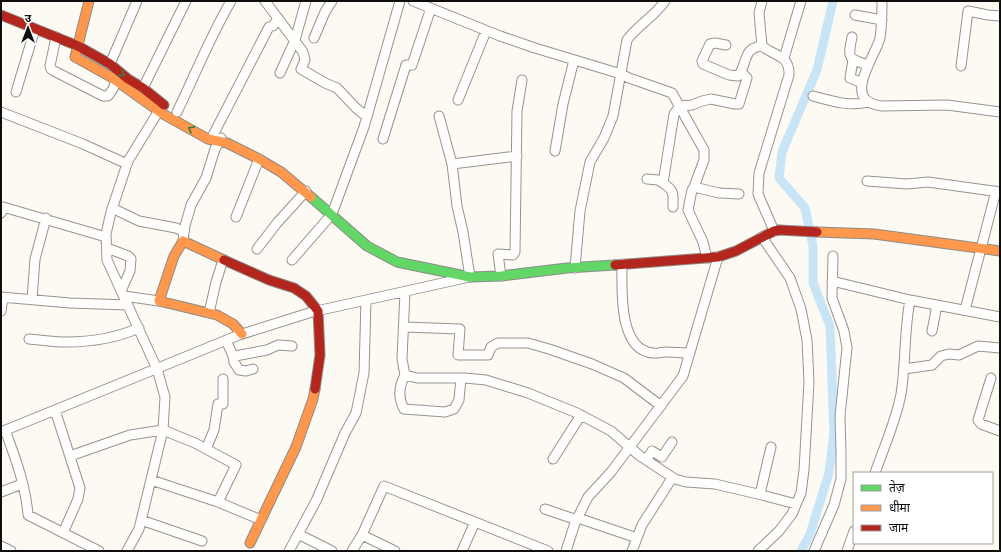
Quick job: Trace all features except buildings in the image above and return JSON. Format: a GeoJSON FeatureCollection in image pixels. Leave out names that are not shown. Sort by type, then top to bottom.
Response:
{"type":"FeatureCollection","features":[{"type":"Feature","properties":{"kind":"street"},"geometry":{"type":"LineString","coordinates":[[89,1],[75,57],[116,80],[208,139],[219,139]]}},
{"type":"Feature","properties":{"kind":"street"},"geometry":{"type":"LineString","coordinates":[[110,64],[137,1]]}},
{"type":"Feature","properties":{"kind":"street"},"geometry":{"type":"LineString","coordinates":[[143,88],[186,1]]}},
{"type":"Feature","properties":{"kind":"street"},"geometry":{"type":"LineString","coordinates":[[177,112],[202,56],[231,1]]}},
{"type":"Feature","properties":{"kind":"street"},"geometry":{"type":"LineString","coordinates":[[265,1],[304,52],[305,60],[301,70],[337,88],[367,117]]}},
{"type":"Feature","properties":{"kind":"street"},"geometry":{"type":"LineString","coordinates":[[280,73],[295,40],[306,1]]}},
{"type":"Feature","properties":{"kind":"street"},"geometry":{"type":"LineString","coordinates":[[314,38],[325,12],[332,1]]}},
{"type":"Feature","properties":{"kind":"street"},"geometry":{"type":"LineString","coordinates":[[292,260],[332,214],[367,117],[400,1]]}},
{"type":"Feature","properties":{"kind":"street"},"geometry":{"type":"LineString","coordinates":[[413,1],[486,31],[535,48],[620,74],[672,93],[704,150],[704,160],[692,190],[688,210],[703,242],[707,258]]}},
{"type":"Feature","properties":{"kind":"street"},"geometry":{"type":"LineString","coordinates":[[575,268],[580,212],[590,162],[604,138],[613,116],[627,40],[661,7],[665,1]]}},
{"type":"Feature","properties":{"kind":"street"},"geometry":{"type":"LineString","coordinates":[[762,1],[759,14],[762,46]]}},
{"type":"Feature","properties":{"kind":"street"},"geometry":{"type":"LineString","coordinates":[[784,58],[801,1]]}},
{"type":"Feature","properties":{"kind":"street"},"geometry":{"type":"LineString","coordinates":[[882,1],[880,38],[862,83],[865,99],[868,102],[874,105],[882,106],[947,105],[1000,112]]}},
{"type":"Feature","properties":{"kind":"street"},"geometry":{"type":"LineString","coordinates":[[961,66],[968,6],[988,15],[1000,16]]}},
{"type":"Feature","properties":{"kind":"street"},"geometry":{"type":"LineString","coordinates":[[383,138],[406,65],[412,65],[431,8]]}},
{"type":"Feature","properties":{"kind":"street"},"geometry":{"type":"LineString","coordinates":[[1,15],[78,46],[110,64],[128,79],[143,88],[161,108],[177,112],[219,139],[281,172],[306,191],[367,246],[397,262],[468,277]]}},
{"type":"Feature","properties":{"kind":"street"},"geometry":{"type":"LineString","coordinates":[[855,15],[882,20]]}},
{"type":"Feature","properties":{"kind":"street"},"geometry":{"type":"LineString","coordinates":[[159,301],[174,256],[184,236],[185,226],[191,205],[206,178],[219,139],[269,27],[273,26],[278,18]]}},
{"type":"Feature","properties":{"kind":"street"},"geometry":{"type":"LineString","coordinates":[[16,92],[35,29]]}},
{"type":"Feature","properties":{"kind":"street"},"geometry":{"type":"LineString","coordinates":[[458,100],[486,31]]}},
{"type":"Feature","properties":{"kind":"street"},"geometry":{"type":"LineString","coordinates":[[56,37],[50,66],[54,72],[103,96],[108,96],[113,89],[116,80]]}},
{"type":"Feature","properties":{"kind":"street"},"geometry":{"type":"LineString","coordinates":[[852,37],[849,52],[853,60],[850,78],[862,83]]}},
{"type":"Feature","properties":{"kind":"street"},"geometry":{"type":"LineString","coordinates":[[726,45],[716,43],[710,44],[702,61],[703,64],[730,75],[738,76],[751,49],[762,46],[784,58],[789,68],[759,173],[758,194],[776,231]]}},
{"type":"Feature","properties":{"kind":"street"},"geometry":{"type":"LineString","coordinates":[[555,151],[559,122],[574,60]]}},
{"type":"Feature","properties":{"kind":"street"},"geometry":{"type":"LineString","coordinates":[[853,60],[868,65]]}},
{"type":"Feature","properties":{"kind":"street"},"geometry":{"type":"LineString","coordinates":[[662,183],[674,114],[680,106],[692,105],[706,99],[739,104],[747,81],[747,78],[741,72]]}},
{"type":"Feature","properties":{"kind":"street"},"geometry":{"type":"LineString","coordinates":[[500,276],[498,254],[513,255],[515,252],[517,111],[522,80]]}},
{"type":"Feature","properties":{"kind":"street"},"geometry":{"type":"LineString","coordinates":[[813,96],[850,105],[868,102]]}},
{"type":"Feature","properties":{"kind":"street"},"geometry":{"type":"LineString","coordinates":[[127,551],[139,529],[163,430],[165,397],[157,369],[108,260],[106,237],[112,208],[127,164],[161,108]]}},
{"type":"Feature","properties":{"kind":"street"},"geometry":{"type":"LineString","coordinates":[[1,112],[83,144],[127,164]]}},
{"type":"Feature","properties":{"kind":"street"},"geometry":{"type":"LineString","coordinates":[[439,116],[452,164],[457,206],[464,232],[468,277]]}},
{"type":"Feature","properties":{"kind":"street"},"geometry":{"type":"LineString","coordinates":[[452,164],[517,156]]}},
{"type":"Feature","properties":{"kind":"street"},"geometry":{"type":"LineString","coordinates":[[236,217],[259,159]]}},
{"type":"Feature","properties":{"kind":"street"},"geometry":{"type":"LineString","coordinates":[[647,179],[658,180],[670,188],[673,192],[673,207]]}},
{"type":"Feature","properties":{"kind":"street"},"geometry":{"type":"LineString","coordinates":[[867,181],[906,184],[928,182],[998,192],[965,310]]}},
{"type":"Feature","properties":{"kind":"street"},"geometry":{"type":"LineString","coordinates":[[694,187],[718,193],[739,194]]}},
{"type":"Feature","properties":{"kind":"street"},"geometry":{"type":"LineString","coordinates":[[257,249],[277,223],[306,191]]}},
{"type":"Feature","properties":{"kind":"street"},"geometry":{"type":"LineString","coordinates":[[112,208],[139,221],[176,228],[184,236],[223,260],[270,280],[294,288],[306,296],[318,311],[320,355],[313,399],[296,447],[250,543]]}},
{"type":"Feature","properties":{"kind":"street"},"geometry":{"type":"LineString","coordinates":[[2,209],[46,218],[106,237]]}},
{"type":"Feature","properties":{"kind":"street"},"geometry":{"type":"LineString","coordinates":[[32,299],[35,259],[46,218]]}},
{"type":"Feature","properties":{"kind":"street"},"geometry":{"type":"LineString","coordinates":[[99,551],[28,515],[27,503],[14,456],[3,431],[242,334],[318,311],[468,277],[500,276],[575,268],[718,257],[736,251],[776,231],[830,232],[900,237],[1000,251]]}},
{"type":"Feature","properties":{"kind":"street"},"geometry":{"type":"LineString","coordinates":[[758,551],[779,531],[792,514],[801,493],[804,470],[809,382],[807,340],[801,309],[790,278],[762,237]]}},
{"type":"Feature","properties":{"kind":"street"},"geometry":{"type":"LineString","coordinates":[[107,248],[128,256],[131,259],[130,271],[123,293]]}},
{"type":"Feature","properties":{"kind":"street"},"geometry":{"type":"LineString","coordinates":[[814,551],[834,505],[841,479],[842,452],[840,416],[848,348],[844,331],[832,298],[833,256]]}},
{"type":"Feature","properties":{"kind":"street"},"geometry":{"type":"LineString","coordinates":[[566,551],[588,497],[630,448],[683,376],[718,257]]}},
{"type":"Feature","properties":{"kind":"street"},"geometry":{"type":"LineString","coordinates":[[209,313],[223,260]]}},
{"type":"Feature","properties":{"kind":"street"},"geometry":{"type":"LineString","coordinates":[[622,264],[622,295],[624,312],[627,329],[634,343],[643,350],[652,353],[690,353]]}},
{"type":"Feature","properties":{"kind":"street"},"geometry":{"type":"LineString","coordinates":[[832,281],[910,300],[1000,317]]}},
{"type":"Feature","properties":{"kind":"street"},"geometry":{"type":"LineString","coordinates":[[405,292],[402,360],[405,375],[401,383],[400,402],[404,409],[445,412],[454,409],[459,400],[461,378]]}},
{"type":"Feature","properties":{"kind":"street"},"geometry":{"type":"LineString","coordinates":[[123,293],[217,315],[233,324],[242,334]]}},
{"type":"Feature","properties":{"kind":"street"},"geometry":{"type":"LineString","coordinates":[[1,311],[2,297],[70,303],[128,305]]}},
{"type":"Feature","properties":{"kind":"street"},"geometry":{"type":"LineString","coordinates":[[289,551],[316,501],[356,413],[364,373],[366,300]]}},
{"type":"Feature","properties":{"kind":"street"},"geometry":{"type":"LineString","coordinates":[[875,472],[890,431],[900,395],[904,369],[906,319],[910,300]]}},
{"type":"Feature","properties":{"kind":"street"},"geometry":{"type":"LineString","coordinates":[[932,331],[937,305]]}},
{"type":"Feature","properties":{"kind":"street"},"geometry":{"type":"LineString","coordinates":[[404,327],[460,329],[458,355],[488,355],[491,347],[498,343],[528,343],[549,349],[592,364],[624,378],[661,406]]}},
{"type":"Feature","properties":{"kind":"street"},"geometry":{"type":"LineString","coordinates":[[29,339],[66,342],[101,340],[139,328]]}},
{"type":"Feature","properties":{"kind":"street"},"geometry":{"type":"LineString","coordinates":[[226,340],[234,362],[239,370],[246,371],[253,369]]}},
{"type":"Feature","properties":{"kind":"street"},"geometry":{"type":"LineString","coordinates":[[233,356],[267,350],[278,345],[292,346]]}},
{"type":"Feature","properties":{"kind":"street"},"geometry":{"type":"LineString","coordinates":[[904,369],[932,365],[941,356],[948,354],[959,355],[978,346],[1000,348]]}},
{"type":"Feature","properties":{"kind":"street"},"geometry":{"type":"LineString","coordinates":[[405,375],[417,378],[461,378],[486,380],[528,393],[581,415],[611,432],[630,448],[672,478],[686,482],[715,484],[796,504]]}},
{"type":"Feature","properties":{"kind":"street"},"geometry":{"type":"LineString","coordinates":[[206,449],[214,430],[218,404],[223,404],[223,378]]}},
{"type":"Feature","properties":{"kind":"street"},"geometry":{"type":"LineString","coordinates":[[991,378],[978,420],[981,424],[1000,431]]}},
{"type":"Feature","properties":{"kind":"street"},"geometry":{"type":"LineString","coordinates":[[55,410],[80,488],[78,499],[63,533]]}},
{"type":"Feature","properties":{"kind":"street"},"geometry":{"type":"LineString","coordinates":[[553,459],[581,415]]}},
{"type":"Feature","properties":{"kind":"street"},"geometry":{"type":"LineString","coordinates":[[70,456],[130,435],[163,430],[206,449],[236,465],[218,502]]}},
{"type":"Feature","properties":{"kind":"street"},"geometry":{"type":"LineString","coordinates":[[646,460],[652,451],[662,457],[672,442]]}},
{"type":"Feature","properties":{"kind":"street"},"geometry":{"type":"LineString","coordinates":[[760,494],[771,447]]}},
{"type":"Feature","properties":{"kind":"street"},"geometry":{"type":"LineString","coordinates":[[632,551],[646,517],[672,478]]}},
{"type":"Feature","properties":{"kind":"street"},"geometry":{"type":"LineString","coordinates":[[151,480],[218,502],[261,520]]}},
{"type":"Feature","properties":{"kind":"street"},"geometry":{"type":"LineString","coordinates":[[1,492],[22,484]]}},
{"type":"Feature","properties":{"kind":"street"},"geometry":{"type":"LineString","coordinates":[[352,551],[362,535],[384,486],[548,551]]}},
{"type":"Feature","properties":{"kind":"street"},"geometry":{"type":"LineString","coordinates":[[545,509],[638,538]]}},
{"type":"Feature","properties":{"kind":"street"},"geometry":{"type":"LineString","coordinates":[[141,520],[202,541]]}},
{"type":"Feature","properties":{"kind":"street"},"geometry":{"type":"LineString","coordinates":[[462,551],[475,522]]}},
{"type":"Feature","properties":{"kind":"street"},"geometry":{"type":"LineString","coordinates":[[846,551],[853,533]]}},
{"type":"Feature","properties":{"kind":"street"},"geometry":{"type":"LineString","coordinates":[[298,534],[332,551]]}},
{"type":"Feature","properties":{"kind":"street"},"geometry":{"type":"LineString","coordinates":[[362,535],[395,551]]}},
{"type":"Feature","properties":{"kind":"street"},"geometry":{"type":"LineString","coordinates":[[1,546],[12,551]]}},
{"type":"Feature","properties":{"kind":"waterway"},"geometry":{"type":"LineString","coordinates":[[801,551],[810,534],[829,473],[834,433],[830,326],[813,283],[813,246],[805,208],[779,178],[782,152],[817,70],[833,1]]}},
{"type":"Feature","properties":{"kind":"traffic: fast"},"geometry":{"type":"LineString","coordinates":[[311,197],[367,246],[397,262],[470,277],[501,276],[567,268],[615,265]]}},
{"type":"Feature","properties":{"kind":"traffic: slow"},"geometry":{"type":"LineString","coordinates":[[89,1],[75,57],[111,77],[163,114],[208,139],[227,143],[281,172],[311,197]]}},
{"type":"Feature","properties":{"kind":"traffic: slow"},"geometry":{"type":"LineString","coordinates":[[817,232],[874,234],[1000,251]]}},
{"type":"Feature","properties":{"kind":"traffic: slow"},"geometry":{"type":"LineString","coordinates":[[224,260],[183,241],[174,256],[159,301],[217,315],[233,324],[242,334]]}},
{"type":"Feature","properties":{"kind":"traffic: slow"},"geometry":{"type":"LineString","coordinates":[[250,543],[296,447],[313,399],[315,389]]}},
{"type":"Feature","properties":{"kind":"traffic: jam"},"geometry":{"type":"LineString","coordinates":[[1,15],[78,46],[110,64],[164,105]]}},
{"type":"Feature","properties":{"kind":"traffic: jam"},"geometry":{"type":"LineString","coordinates":[[615,265],[718,257],[736,251],[774,231],[817,232]]}},
{"type":"Feature","properties":{"kind":"traffic: jam"},"geometry":{"type":"LineString","coordinates":[[224,260],[269,280],[294,288],[306,296],[318,311],[320,355],[315,389]]}}]}
